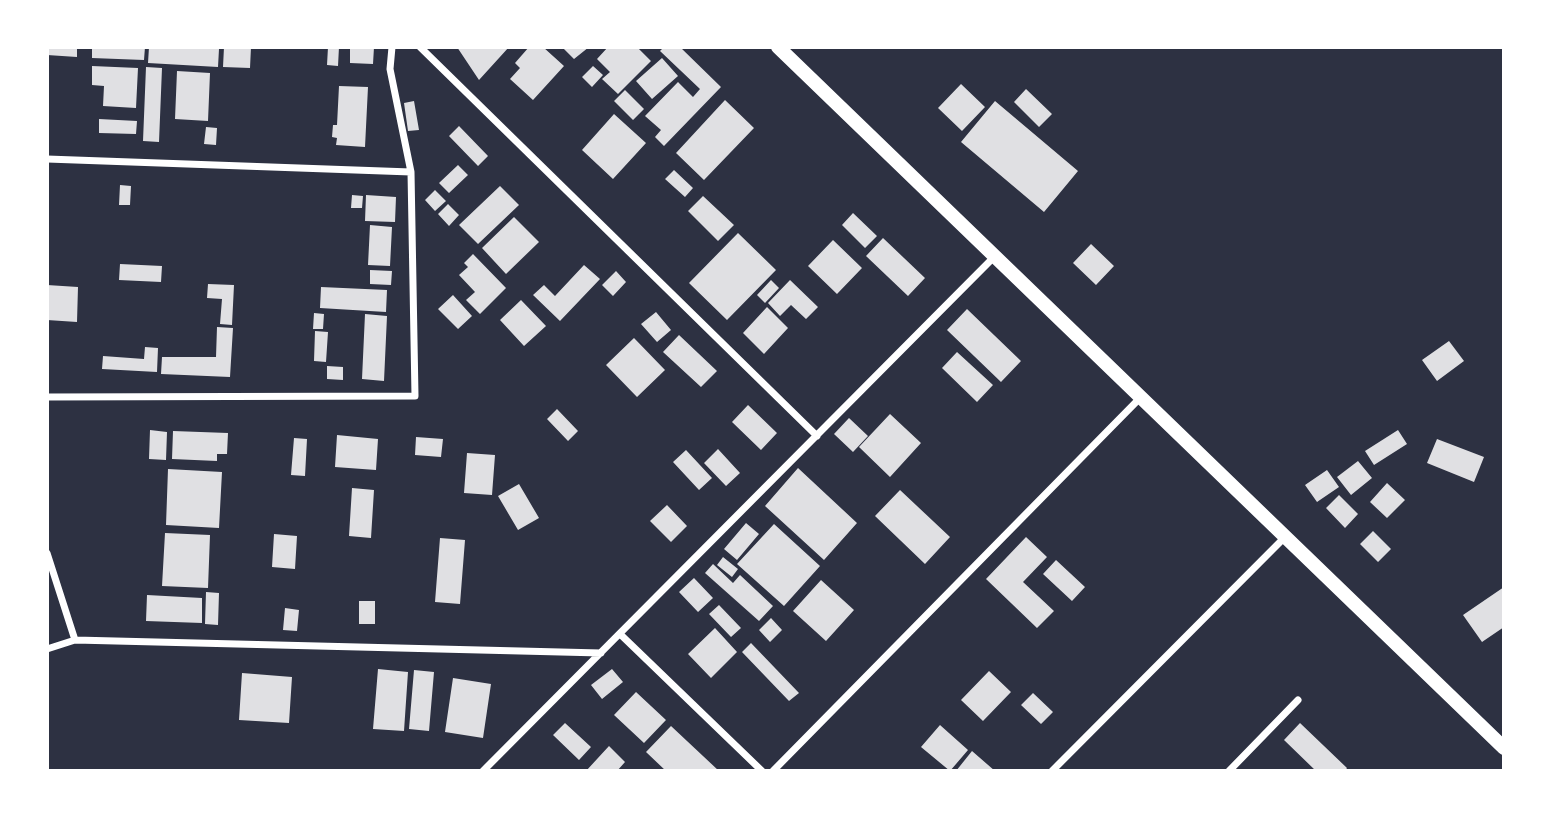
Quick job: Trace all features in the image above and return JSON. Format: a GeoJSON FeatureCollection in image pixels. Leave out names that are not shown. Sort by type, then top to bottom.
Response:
{"type":"FeatureCollection","features":[{"type":"Feature","properties":{"kind":"main road"},"geometry":{"type":"LineString","coordinates":[[778,47],[1504,748]]}},
{"type":"Feature","properties":{"kind":"street"},"geometry":{"type":"LineString","coordinates":[[47,397],[415,396],[411,172],[390,69],[392,47]]}},
{"type":"Feature","properties":{"kind":"street"},"geometry":{"type":"LineString","coordinates":[[420,47],[817,436]]}},
{"type":"Feature","properties":{"kind":"street"},"geometry":{"type":"LineString","coordinates":[[47,159],[411,172]]}},
{"type":"Feature","properties":{"kind":"street"},"geometry":{"type":"LineString","coordinates":[[483,771],[995,257]]}},
{"type":"Feature","properties":{"kind":"street"},"geometry":{"type":"LineString","coordinates":[[773,771],[1141,397]]}},
{"type":"Feature","properties":{"kind":"street"},"geometry":{"type":"LineString","coordinates":[[1052,771],[1285,537]]}},
{"type":"Feature","properties":{"kind":"street"},"geometry":{"type":"LineString","coordinates":[[47,553],[75,640]]}},
{"type":"Feature","properties":{"kind":"street"},"geometry":{"type":"LineString","coordinates":[[620,634],[762,771]]}},
{"type":"Feature","properties":{"kind":"street"},"geometry":{"type":"LineString","coordinates":[[47,649],[75,640],[601,653]]}},
{"type":"Feature","properties":{"kind":"street"},"geometry":{"type":"LineString","coordinates":[[1229,771],[1298,700]]}},
{"type":"Feature","properties":{"kind":"building"},"geometry":{"type":"Polygon","coordinates":[[[47,47],[77,47],[77,57],[47,55],[47,47]]]}},
{"type":"Feature","properties":{"kind":"building"},"geometry":{"type":"Polygon","coordinates":[[[92,47],[145,47],[144,60],[92,58],[92,47]]]}},
{"type":"Feature","properties":{"kind":"building"},"geometry":{"type":"Polygon","coordinates":[[[149,47],[219,49],[218,67],[148,63],[149,47]]]}},
{"type":"Feature","properties":{"kind":"building"},"geometry":{"type":"Polygon","coordinates":[[[224,47],[251,47],[250,68],[223,67],[224,47]]]}},
{"type":"Feature","properties":{"kind":"building"},"geometry":{"type":"Polygon","coordinates":[[[328,47],[339,47],[338,66],[327,65],[328,47]]]}},
{"type":"Feature","properties":{"kind":"building"},"geometry":{"type":"Polygon","coordinates":[[[350,47],[374,47],[373,64],[350,63],[350,47]]]}},
{"type":"Feature","properties":{"kind":"building"},"geometry":{"type":"Polygon","coordinates":[[[457,47],[509,47],[479,80],[457,47]]]}},
{"type":"Feature","properties":{"kind":"building"},"geometry":{"type":"Polygon","coordinates":[[[529,47],[543,47],[564,66],[533,100],[510,79],[520,68],[515,63],[529,47]]]}},
{"type":"Feature","properties":{"kind":"building"},"geometry":{"type":"Polygon","coordinates":[[[562,47],[589,47],[574,59],[562,47]]]}},
{"type":"Feature","properties":{"kind":"building"},"geometry":{"type":"Polygon","coordinates":[[[608,47],[637,47],[651,61],[618,94],[602,79],[610,72],[597,59],[608,47]]]}},
{"type":"Feature","properties":{"kind":"building"},"geometry":{"type":"Polygon","coordinates":[[[664,47],[680,47],[721,87],[664,146],[655,137],[661,130],[645,116],[678,82],[693,97],[700,89],[660,51],[664,47]]]}},
{"type":"Feature","properties":{"kind":"building"},"geometry":{"type":"Polygon","coordinates":[[[662,58],[678,76],[652,99],[636,81],[662,58]]]}},
{"type":"Feature","properties":{"kind":"building"},"geometry":{"type":"Polygon","coordinates":[[[92,66],[138,68],[136,108],[103,106],[104,86],[92,85],[92,66]]]}},
{"type":"Feature","properties":{"kind":"building"},"geometry":{"type":"Polygon","coordinates":[[[593,66],[603,75],[592,87],[582,77],[593,66]]]}},
{"type":"Feature","properties":{"kind":"building"},"geometry":{"type":"Polygon","coordinates":[[[146,67],[162,68],[159,142],[143,141],[146,67]]]}},
{"type":"Feature","properties":{"kind":"building"},"geometry":{"type":"Polygon","coordinates":[[[177,71],[210,73],[208,121],[175,119],[177,71]]]}},
{"type":"Feature","properties":{"kind":"building"},"geometry":{"type":"Polygon","coordinates":[[[961,84],[985,107],[962,131],[938,108],[961,84]]]}},
{"type":"Feature","properties":{"kind":"building"},"geometry":{"type":"Polygon","coordinates":[[[339,86],[368,87],[365,147],[336,145],[337,138],[332,137],[333,125],[337,125],[339,86]]]}},
{"type":"Feature","properties":{"kind":"building"},"geometry":{"type":"Polygon","coordinates":[[[1026,89],[1052,114],[1039,127],[1014,102],[1026,89]]]}},
{"type":"Feature","properties":{"kind":"building"},"geometry":{"type":"Polygon","coordinates":[[[625,90],[644,109],[633,120],[614,101],[625,90]]]}},
{"type":"Feature","properties":{"kind":"building"},"geometry":{"type":"Polygon","coordinates":[[[725,100],[754,128],[704,180],[676,153],[725,100]]]}},
{"type":"Feature","properties":{"kind":"building"},"geometry":{"type":"Polygon","coordinates":[[[414,101],[419,130],[408,131],[404,103],[414,101]]]}},
{"type":"Feature","properties":{"kind":"building"},"geometry":{"type":"Polygon","coordinates":[[[995,101],[1078,171],[1044,212],[961,142],[995,101]]]}},
{"type":"Feature","properties":{"kind":"building"},"geometry":{"type":"Polygon","coordinates":[[[614,114],[646,143],[613,179],[582,150],[614,114]]]}},
{"type":"Feature","properties":{"kind":"building"},"geometry":{"type":"Polygon","coordinates":[[[99,119],[137,121],[136,134],[99,133],[99,119]]]}},
{"type":"Feature","properties":{"kind":"building"},"geometry":{"type":"Polygon","coordinates":[[[459,126],[488,156],[478,166],[449,136],[459,126]]]}},
{"type":"Feature","properties":{"kind":"building"},"geometry":{"type":"Polygon","coordinates":[[[206,127],[217,128],[216,145],[204,144],[206,127]]]}},
{"type":"Feature","properties":{"kind":"building"},"geometry":{"type":"Polygon","coordinates":[[[458,165],[468,175],[449,193],[439,183],[458,165]]]}},
{"type":"Feature","properties":{"kind":"building"},"geometry":{"type":"Polygon","coordinates":[[[674,170],[693,188],[685,197],[665,179],[674,170]]]}},
{"type":"Feature","properties":{"kind":"building"},"geometry":{"type":"Polygon","coordinates":[[[120,185],[131,186],[130,205],[119,205],[120,185]]]}},
{"type":"Feature","properties":{"kind":"building"},"geometry":{"type":"Polygon","coordinates":[[[500,186],[519,205],[478,244],[459,225],[500,186]]]}},
{"type":"Feature","properties":{"kind":"building"},"geometry":{"type":"Polygon","coordinates":[[[435,190],[446,201],[435,211],[425,200],[435,190]]]}},
{"type":"Feature","properties":{"kind":"building"},"geometry":{"type":"Polygon","coordinates":[[[352,195],[363,196],[362,208],[351,208],[352,195]]]}},
{"type":"Feature","properties":{"kind":"building"},"geometry":{"type":"Polygon","coordinates":[[[366,195],[396,197],[395,222],[365,221],[366,195]]]}},
{"type":"Feature","properties":{"kind":"building"},"geometry":{"type":"Polygon","coordinates":[[[703,196],[734,225],[718,241],[688,211],[703,196]]]}},
{"type":"Feature","properties":{"kind":"building"},"geometry":{"type":"Polygon","coordinates":[[[448,204],[459,215],[449,226],[438,214],[448,204]]]}},
{"type":"Feature","properties":{"kind":"building"},"geometry":{"type":"Polygon","coordinates":[[[853,213],[877,236],[865,248],[842,225],[853,213]]]}},
{"type":"Feature","properties":{"kind":"building"},"geometry":{"type":"Polygon","coordinates":[[[514,217],[539,242],[506,274],[482,248],[514,217]]]}},
{"type":"Feature","properties":{"kind":"building"},"geometry":{"type":"Polygon","coordinates":[[[370,225],[392,227],[390,266],[368,265],[370,225]]]}},
{"type":"Feature","properties":{"kind":"building"},"geometry":{"type":"Polygon","coordinates":[[[738,233],[776,270],[727,320],[689,283],[738,233]]]}},
{"type":"Feature","properties":{"kind":"building"},"geometry":{"type":"Polygon","coordinates":[[[883,238],[925,278],[908,296],[866,256],[883,238]]]}},
{"type":"Feature","properties":{"kind":"building"},"geometry":{"type":"Polygon","coordinates":[[[833,240],[862,268],[837,294],[808,266],[833,240]]]}},
{"type":"Feature","properties":{"kind":"building"},"geometry":{"type":"Polygon","coordinates":[[[1091,244],[1114,266],[1096,285],[1073,263],[1091,244]]]}},
{"type":"Feature","properties":{"kind":"building"},"geometry":{"type":"Polygon","coordinates":[[[473,254],[506,288],[480,314],[466,300],[475,292],[459,275],[468,267],[464,263],[473,254]]]}},
{"type":"Feature","properties":{"kind":"building"},"geometry":{"type":"Polygon","coordinates":[[[120,264],[162,266],[161,282],[119,280],[120,264]]]}},
{"type":"Feature","properties":{"kind":"building"},"geometry":{"type":"Polygon","coordinates":[[[584,265],[600,279],[560,321],[533,295],[544,285],[555,296],[584,265]]]}},
{"type":"Feature","properties":{"kind":"building"},"geometry":{"type":"Polygon","coordinates":[[[370,270],[392,271],[391,285],[370,284],[370,270]]]}},
{"type":"Feature","properties":{"kind":"building"},"geometry":{"type":"Polygon","coordinates":[[[616,271],[626,282],[613,296],[602,285],[616,271]]]}},
{"type":"Feature","properties":{"kind":"building"},"geometry":{"type":"Polygon","coordinates":[[[771,280],[779,288],[765,303],[757,295],[771,280]]]}},
{"type":"Feature","properties":{"kind":"building"},"geometry":{"type":"Polygon","coordinates":[[[790,280],[818,307],[806,319],[791,305],[780,316],[768,303],[790,280]]]}},
{"type":"Feature","properties":{"kind":"building"},"geometry":{"type":"Polygon","coordinates":[[[208,284],[234,285],[232,325],[220,324],[222,299],[207,298],[208,284]]]}},
{"type":"Feature","properties":{"kind":"building"},"geometry":{"type":"Polygon","coordinates":[[[47,285],[78,287],[77,322],[47,320],[47,285]]]}},
{"type":"Feature","properties":{"kind":"building"},"geometry":{"type":"Polygon","coordinates":[[[321,287],[387,290],[386,312],[320,308],[321,287]]]}},
{"type":"Feature","properties":{"kind":"building"},"geometry":{"type":"Polygon","coordinates":[[[453,295],[472,316],[458,329],[438,309],[453,295]]]}},
{"type":"Feature","properties":{"kind":"building"},"geometry":{"type":"Polygon","coordinates":[[[521,300],[546,326],[524,346],[500,320],[521,300]]]}},
{"type":"Feature","properties":{"kind":"building"},"geometry":{"type":"Polygon","coordinates":[[[767,307],[788,328],[764,354],[743,333],[767,307]]]}},
{"type":"Feature","properties":{"kind":"building"},"geometry":{"type":"Polygon","coordinates":[[[967,309],[1021,361],[1001,382],[947,330],[967,309]]]}},
{"type":"Feature","properties":{"kind":"building"},"geometry":{"type":"Polygon","coordinates":[[[656,312],[671,330],[657,342],[641,324],[656,312]]]}},
{"type":"Feature","properties":{"kind":"building"},"geometry":{"type":"Polygon","coordinates":[[[314,313],[324,314],[323,329],[313,329],[314,313]]]}},
{"type":"Feature","properties":{"kind":"building"},"geometry":{"type":"Polygon","coordinates":[[[365,314],[387,316],[384,381],[362,379],[365,314]]]}},
{"type":"Feature","properties":{"kind":"building"},"geometry":{"type":"Polygon","coordinates":[[[217,327],[233,328],[230,377],[161,374],[162,357],[216,357],[217,327]]]}},
{"type":"Feature","properties":{"kind":"building"},"geometry":{"type":"Polygon","coordinates":[[[315,331],[328,332],[326,362],[314,361],[315,331]]]}},
{"type":"Feature","properties":{"kind":"building"},"geometry":{"type":"Polygon","coordinates":[[[679,335],[717,371],[701,387],[663,352],[679,335]]]}},
{"type":"Feature","properties":{"kind":"building"},"geometry":{"type":"Polygon","coordinates":[[[634,338],[665,370],[637,397],[606,365],[634,338]]]}},
{"type":"Feature","properties":{"kind":"building"},"geometry":{"type":"Polygon","coordinates":[[[1449,341],[1464,361],[1437,381],[1422,360],[1449,341]]]}},
{"type":"Feature","properties":{"kind":"building"},"geometry":{"type":"Polygon","coordinates":[[[145,347],[158,348],[157,372],[102,369],[103,356],[144,359],[145,347]]]}},
{"type":"Feature","properties":{"kind":"building"},"geometry":{"type":"Polygon","coordinates":[[[957,352],[993,385],[977,402],[942,368],[957,352]]]}},
{"type":"Feature","properties":{"kind":"building"},"geometry":{"type":"Polygon","coordinates":[[[327,366],[343,367],[343,380],[327,379],[327,366]]]}},
{"type":"Feature","properties":{"kind":"building"},"geometry":{"type":"Polygon","coordinates":[[[748,405],[777,433],[761,450],[732,422],[748,405]]]}},
{"type":"Feature","properties":{"kind":"building"},"geometry":{"type":"Polygon","coordinates":[[[557,409],[578,431],[568,441],[547,419],[557,409]]]}},
{"type":"Feature","properties":{"kind":"building"},"geometry":{"type":"Polygon","coordinates":[[[890,414],[921,443],[890,477],[859,447],[890,414]]]}},
{"type":"Feature","properties":{"kind":"building"},"geometry":{"type":"Polygon","coordinates":[[[849,418],[868,436],[853,452],[834,434],[849,418]]]}},
{"type":"Feature","properties":{"kind":"building"},"geometry":{"type":"Polygon","coordinates":[[[150,430],[167,432],[166,460],[149,459],[150,430]]]}},
{"type":"Feature","properties":{"kind":"building"},"geometry":{"type":"Polygon","coordinates":[[[1398,430],[1407,444],[1374,465],[1365,451],[1398,430]]]}},
{"type":"Feature","properties":{"kind":"building"},"geometry":{"type":"Polygon","coordinates":[[[173,431],[228,433],[227,454],[217,454],[217,461],[172,459],[173,431]]]}},
{"type":"Feature","properties":{"kind":"building"},"geometry":{"type":"Polygon","coordinates":[[[337,435],[378,439],[376,470],[335,467],[337,435]]]}},
{"type":"Feature","properties":{"kind":"building"},"geometry":{"type":"Polygon","coordinates":[[[416,437],[443,439],[441,457],[415,455],[416,437]]]}},
{"type":"Feature","properties":{"kind":"building"},"geometry":{"type":"Polygon","coordinates":[[[294,438],[307,439],[305,476],[291,475],[294,438]]]}},
{"type":"Feature","properties":{"kind":"building"},"geometry":{"type":"Polygon","coordinates":[[[1437,439],[1484,457],[1474,482],[1427,463],[1437,439]]]}},
{"type":"Feature","properties":{"kind":"building"},"geometry":{"type":"Polygon","coordinates":[[[718,449],[740,473],[726,486],[704,463],[718,449]]]}},
{"type":"Feature","properties":{"kind":"building"},"geometry":{"type":"Polygon","coordinates":[[[686,450],[712,478],[699,490],[673,462],[686,450]]]}},
{"type":"Feature","properties":{"kind":"building"},"geometry":{"type":"Polygon","coordinates":[[[467,453],[495,455],[492,495],[464,493],[467,453]]]}},
{"type":"Feature","properties":{"kind":"building"},"geometry":{"type":"Polygon","coordinates":[[[1358,461],[1372,478],[1351,495],[1337,477],[1358,461]]]}},
{"type":"Feature","properties":{"kind":"building"},"geometry":{"type":"Polygon","coordinates":[[[798,468],[857,523],[824,560],[765,506],[798,468]]]}},
{"type":"Feature","properties":{"kind":"building"},"geometry":{"type":"Polygon","coordinates":[[[168,469],[222,472],[219,528],[166,525],[168,469]]]}},
{"type":"Feature","properties":{"kind":"building"},"geometry":{"type":"Polygon","coordinates":[[[1327,470],[1339,487],[1317,502],[1305,485],[1327,470]]]}},
{"type":"Feature","properties":{"kind":"building"},"geometry":{"type":"Polygon","coordinates":[[[1387,483],[1405,500],[1387,518],[1370,502],[1387,483]]]}},
{"type":"Feature","properties":{"kind":"building"},"geometry":{"type":"Polygon","coordinates":[[[519,484],[539,518],[518,530],[498,496],[519,484]]]}},
{"type":"Feature","properties":{"kind":"building"},"geometry":{"type":"Polygon","coordinates":[[[352,488],[374,490],[371,538],[349,536],[352,488]]]}},
{"type":"Feature","properties":{"kind":"building"},"geometry":{"type":"Polygon","coordinates":[[[900,490],[950,537],[925,564],[875,516],[900,490]]]}},
{"type":"Feature","properties":{"kind":"building"},"geometry":{"type":"Polygon","coordinates":[[[1339,495],[1358,514],[1345,528],[1326,508],[1339,495]]]}},
{"type":"Feature","properties":{"kind":"building"},"geometry":{"type":"Polygon","coordinates":[[[667,505],[687,526],[671,542],[650,521],[667,505]]]}},
{"type":"Feature","properties":{"kind":"building"},"geometry":{"type":"Polygon","coordinates":[[[746,523],[759,534],[737,560],[724,549],[746,523]]]}},
{"type":"Feature","properties":{"kind":"building"},"geometry":{"type":"Polygon","coordinates":[[[774,524],[820,566],[784,606],[737,564],[774,524]]]}},
{"type":"Feature","properties":{"kind":"building"},"geometry":{"type":"Polygon","coordinates":[[[1373,531],[1391,549],[1378,562],[1360,544],[1373,531]]]}},
{"type":"Feature","properties":{"kind":"building"},"geometry":{"type":"Polygon","coordinates":[[[165,533],[210,535],[208,588],[162,586],[165,533]]]}},
{"type":"Feature","properties":{"kind":"building"},"geometry":{"type":"Polygon","coordinates":[[[274,534],[297,536],[295,569],[272,567],[274,534]]]}},
{"type":"Feature","properties":{"kind":"building"},"geometry":{"type":"Polygon","coordinates":[[[1026,537],[1047,557],[1023,582],[1054,611],[1037,628],[986,579],[1026,537]]]}},
{"type":"Feature","properties":{"kind":"building"},"geometry":{"type":"Polygon","coordinates":[[[440,538],[465,540],[460,604],[435,602],[440,538]]]}},
{"type":"Feature","properties":{"kind":"building"},"geometry":{"type":"Polygon","coordinates":[[[723,557],[738,569],[732,577],[717,565],[723,557]]]}},
{"type":"Feature","properties":{"kind":"building"},"geometry":{"type":"Polygon","coordinates":[[[1056,560],[1085,587],[1072,601],[1043,574],[1056,560]]]}},
{"type":"Feature","properties":{"kind":"building"},"geometry":{"type":"Polygon","coordinates":[[[713,564],[733,583],[740,575],[773,606],[759,621],[705,573],[713,564]]]}},
{"type":"Feature","properties":{"kind":"building"},"geometry":{"type":"Polygon","coordinates":[[[694,578],[713,598],[698,612],[679,592],[694,578]]]}},
{"type":"Feature","properties":{"kind":"building"},"geometry":{"type":"Polygon","coordinates":[[[821,580],[854,610],[826,641],[793,611],[821,580]]]}},
{"type":"Feature","properties":{"kind":"building"},"geometry":{"type":"Polygon","coordinates":[[[1504,587],[1504,627],[1482,642],[1463,615],[1504,587]]]}},
{"type":"Feature","properties":{"kind":"building"},"geometry":{"type":"Polygon","coordinates":[[[206,592],[219,593],[218,625],[205,624],[206,592]]]}},
{"type":"Feature","properties":{"kind":"building"},"geometry":{"type":"Polygon","coordinates":[[[147,595],[202,598],[202,623],[146,621],[147,595]]]}},
{"type":"Feature","properties":{"kind":"building"},"geometry":{"type":"Polygon","coordinates":[[[359,601],[375,601],[375,624],[359,624],[359,601]]]}},
{"type":"Feature","properties":{"kind":"building"},"geometry":{"type":"Polygon","coordinates":[[[719,605],[741,628],[731,637],[709,614],[719,605]]]}},
{"type":"Feature","properties":{"kind":"building"},"geometry":{"type":"Polygon","coordinates":[[[285,608],[299,610],[297,631],[283,630],[285,608]]]}},
{"type":"Feature","properties":{"kind":"building"},"geometry":{"type":"Polygon","coordinates":[[[771,618],[782,630],[770,642],[759,630],[771,618]]]}},
{"type":"Feature","properties":{"kind":"building"},"geometry":{"type":"Polygon","coordinates":[[[715,628],[737,652],[711,678],[688,654],[715,628]]]}},
{"type":"Feature","properties":{"kind":"building"},"geometry":{"type":"Polygon","coordinates":[[[751,643],[799,693],[789,701],[742,652],[751,643]]]}},
{"type":"Feature","properties":{"kind":"building"},"geometry":{"type":"Polygon","coordinates":[[[378,669],[408,672],[404,731],[373,729],[378,669]]]}},
{"type":"Feature","properties":{"kind":"building"},"geometry":{"type":"Polygon","coordinates":[[[612,669],[623,682],[602,699],[591,685],[612,669]]]}},
{"type":"Feature","properties":{"kind":"building"},"geometry":{"type":"Polygon","coordinates":[[[414,670],[434,672],[429,731],[409,729],[414,670]]]}},
{"type":"Feature","properties":{"kind":"building"},"geometry":{"type":"Polygon","coordinates":[[[989,671],[1011,692],[983,721],[961,700],[989,671]]]}},
{"type":"Feature","properties":{"kind":"building"},"geometry":{"type":"Polygon","coordinates":[[[242,673],[292,677],[289,723],[239,720],[242,673]]]}},
{"type":"Feature","properties":{"kind":"building"},"geometry":{"type":"Polygon","coordinates":[[[453,678],[491,684],[483,738],[445,732],[453,678]]]}},
{"type":"Feature","properties":{"kind":"building"},"geometry":{"type":"Polygon","coordinates":[[[636,692],[666,720],[644,743],[614,715],[636,692]]]}},
{"type":"Feature","properties":{"kind":"building"},"geometry":{"type":"Polygon","coordinates":[[[1033,693],[1053,712],[1041,724],[1021,705],[1033,693]]]}},
{"type":"Feature","properties":{"kind":"building"},"geometry":{"type":"Polygon","coordinates":[[[565,723],[591,747],[579,760],[553,735],[565,723]]]}},
{"type":"Feature","properties":{"kind":"building"},"geometry":{"type":"Polygon","coordinates":[[[1300,723],[1347,768],[1345,771],[1316,771],[1284,740],[1300,723]]]}},
{"type":"Feature","properties":{"kind":"building"},"geometry":{"type":"Polygon","coordinates":[[[940,725],[968,750],[950,771],[921,747],[940,725]]]}},
{"type":"Feature","properties":{"kind":"building"},"geometry":{"type":"Polygon","coordinates":[[[671,726],[719,771],[666,771],[646,752],[671,726]]]}},
{"type":"Feature","properties":{"kind":"building"},"geometry":{"type":"Polygon","coordinates":[[[609,746],[625,762],[617,771],[586,771],[609,746]]]}},
{"type":"Feature","properties":{"kind":"building"},"geometry":{"type":"Polygon","coordinates":[[[972,751],[995,771],[956,771],[972,751]]]}}]}
